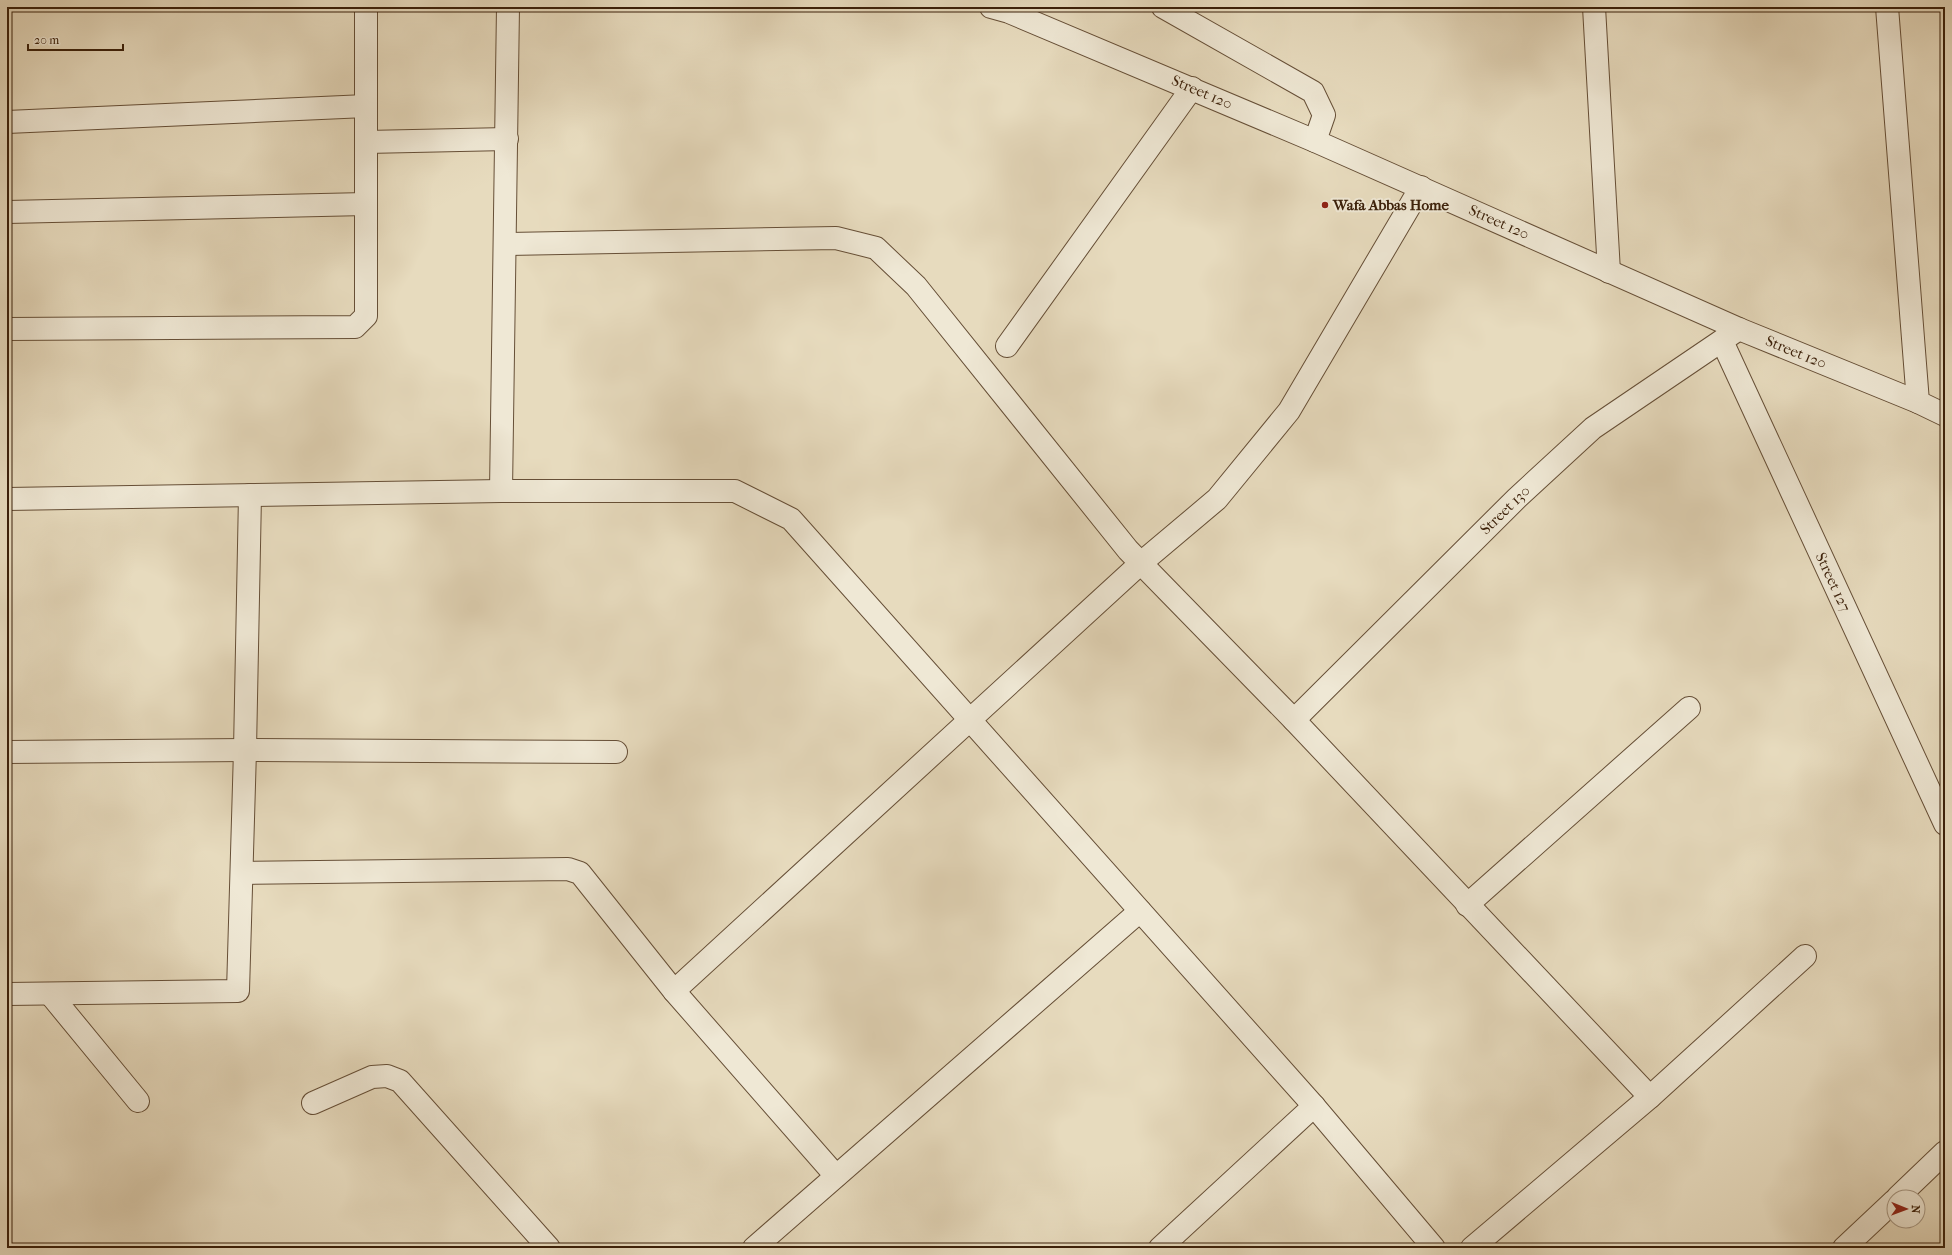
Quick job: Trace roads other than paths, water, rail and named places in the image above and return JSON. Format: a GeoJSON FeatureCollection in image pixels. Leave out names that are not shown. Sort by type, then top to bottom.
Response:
{"type":"FeatureCollection","features":[{"type":"Feature","properties":{"kind":"street"},"geometry":{"type":"LineString","coordinates":[[7,329],[355,327],[366,316],[366,7]]}},
{"type":"Feature","properties":{"kind":"street"},"geometry":{"type":"LineString","coordinates":[[501,491],[508,7]]}},
{"type":"Feature","properties":{"kind":"street","name":"Street 120"},"geometry":{"type":"LineString","coordinates":[[991,7],[1009,12],[1192,88],[1421,187],[1609,272],[1739,328],[1918,402],[1945,415]]}},
{"type":"Feature","properties":{"kind":"street"},"geometry":{"type":"LineString","coordinates":[[1163,7],[1313,92],[1324,115],[1315,141]]}},
{"type":"Feature","properties":{"kind":"street"},"geometry":{"type":"LineString","coordinates":[[1594,7],[1609,272]]}},
{"type":"Feature","properties":{"kind":"street"},"geometry":{"type":"LineString","coordinates":[[1887,7],[1918,402]]}},
{"type":"Feature","properties":{"kind":"street"},"geometry":{"type":"LineString","coordinates":[[1007,346],[1192,88]]}},
{"type":"Feature","properties":{"kind":"street"},"geometry":{"type":"LineString","coordinates":[[7,122],[366,106]]}},
{"type":"Feature","properties":{"kind":"street"},"geometry":{"type":"LineString","coordinates":[[366,142],[506,139]]}},
{"type":"Feature","properties":{"kind":"street"},"geometry":{"type":"LineString","coordinates":[[674,991],[1141,563],[1217,499],[1289,411],[1421,187]]}},
{"type":"Feature","properties":{"kind":"street"},"geometry":{"type":"LineString","coordinates":[[7,212],[366,204]]}},
{"type":"Feature","properties":{"kind":"street"},"geometry":{"type":"LineString","coordinates":[[505,244],[836,238],[876,248],[916,286],[1128,550],[1294,720],[1467,905],[1650,1097]]}},
{"type":"Feature","properties":{"kind":"street","name":"Street 130"},"geometry":{"type":"LineString","coordinates":[[1294,720],[1517,498],[1593,428],[1739,328]]}},
{"type":"Feature","properties":{"kind":"street","name":"Street 127"},"geometry":{"type":"LineString","coordinates":[[1722,341],[1945,824]]}},
{"type":"Feature","properties":{"kind":"street"},"geometry":{"type":"LineString","coordinates":[[7,499],[501,491],[735,491],[791,519],[1314,1106],[1434,1248]]}},
{"type":"Feature","properties":{"kind":"street"},"geometry":{"type":"LineString","coordinates":[[7,994],[238,991],[250,495]]}},
{"type":"Feature","properties":{"kind":"street"},"geometry":{"type":"LineString","coordinates":[[1467,905],[1689,708]]}},
{"type":"Feature","properties":{"kind":"street"},"geometry":{"type":"LineString","coordinates":[[7,752],[245,750],[616,752]]}},
{"type":"Feature","properties":{"kind":"street"},"geometry":{"type":"LineString","coordinates":[[242,873],[568,869],[580,873],[674,991],[836,1176]]}},
{"type":"Feature","properties":{"kind":"street"},"geometry":{"type":"LineString","coordinates":[[754,1248],[1140,911]]}},
{"type":"Feature","properties":{"kind":"street"},"geometry":{"type":"LineString","coordinates":[[1472,1248],[1650,1097],[1805,956]]}},
{"type":"Feature","properties":{"kind":"street"},"geometry":{"type":"LineString","coordinates":[[50,994],[138,1101]]}},
{"type":"Feature","properties":{"kind":"street"},"geometry":{"type":"LineString","coordinates":[[313,1103],[372,1077],[387,1076],[400,1081],[549,1248]]}},
{"type":"Feature","properties":{"kind":"street"},"geometry":{"type":"LineString","coordinates":[[1160,1248],[1314,1106]]}},
{"type":"Feature","properties":{"kind":"street"},"geometry":{"type":"LineString","coordinates":[[1906,1189],[1945,1152]]}},
{"type":"Feature","properties":{"kind":"street"},"geometry":{"type":"LineString","coordinates":[[1844,1248],[1886,1209]]}},
{"type":"Feature","properties":{"kind":"place","name":"Wafa Abbas Home"},"geometry":{"type":"Point","coordinates":[1325,205]}}]}
